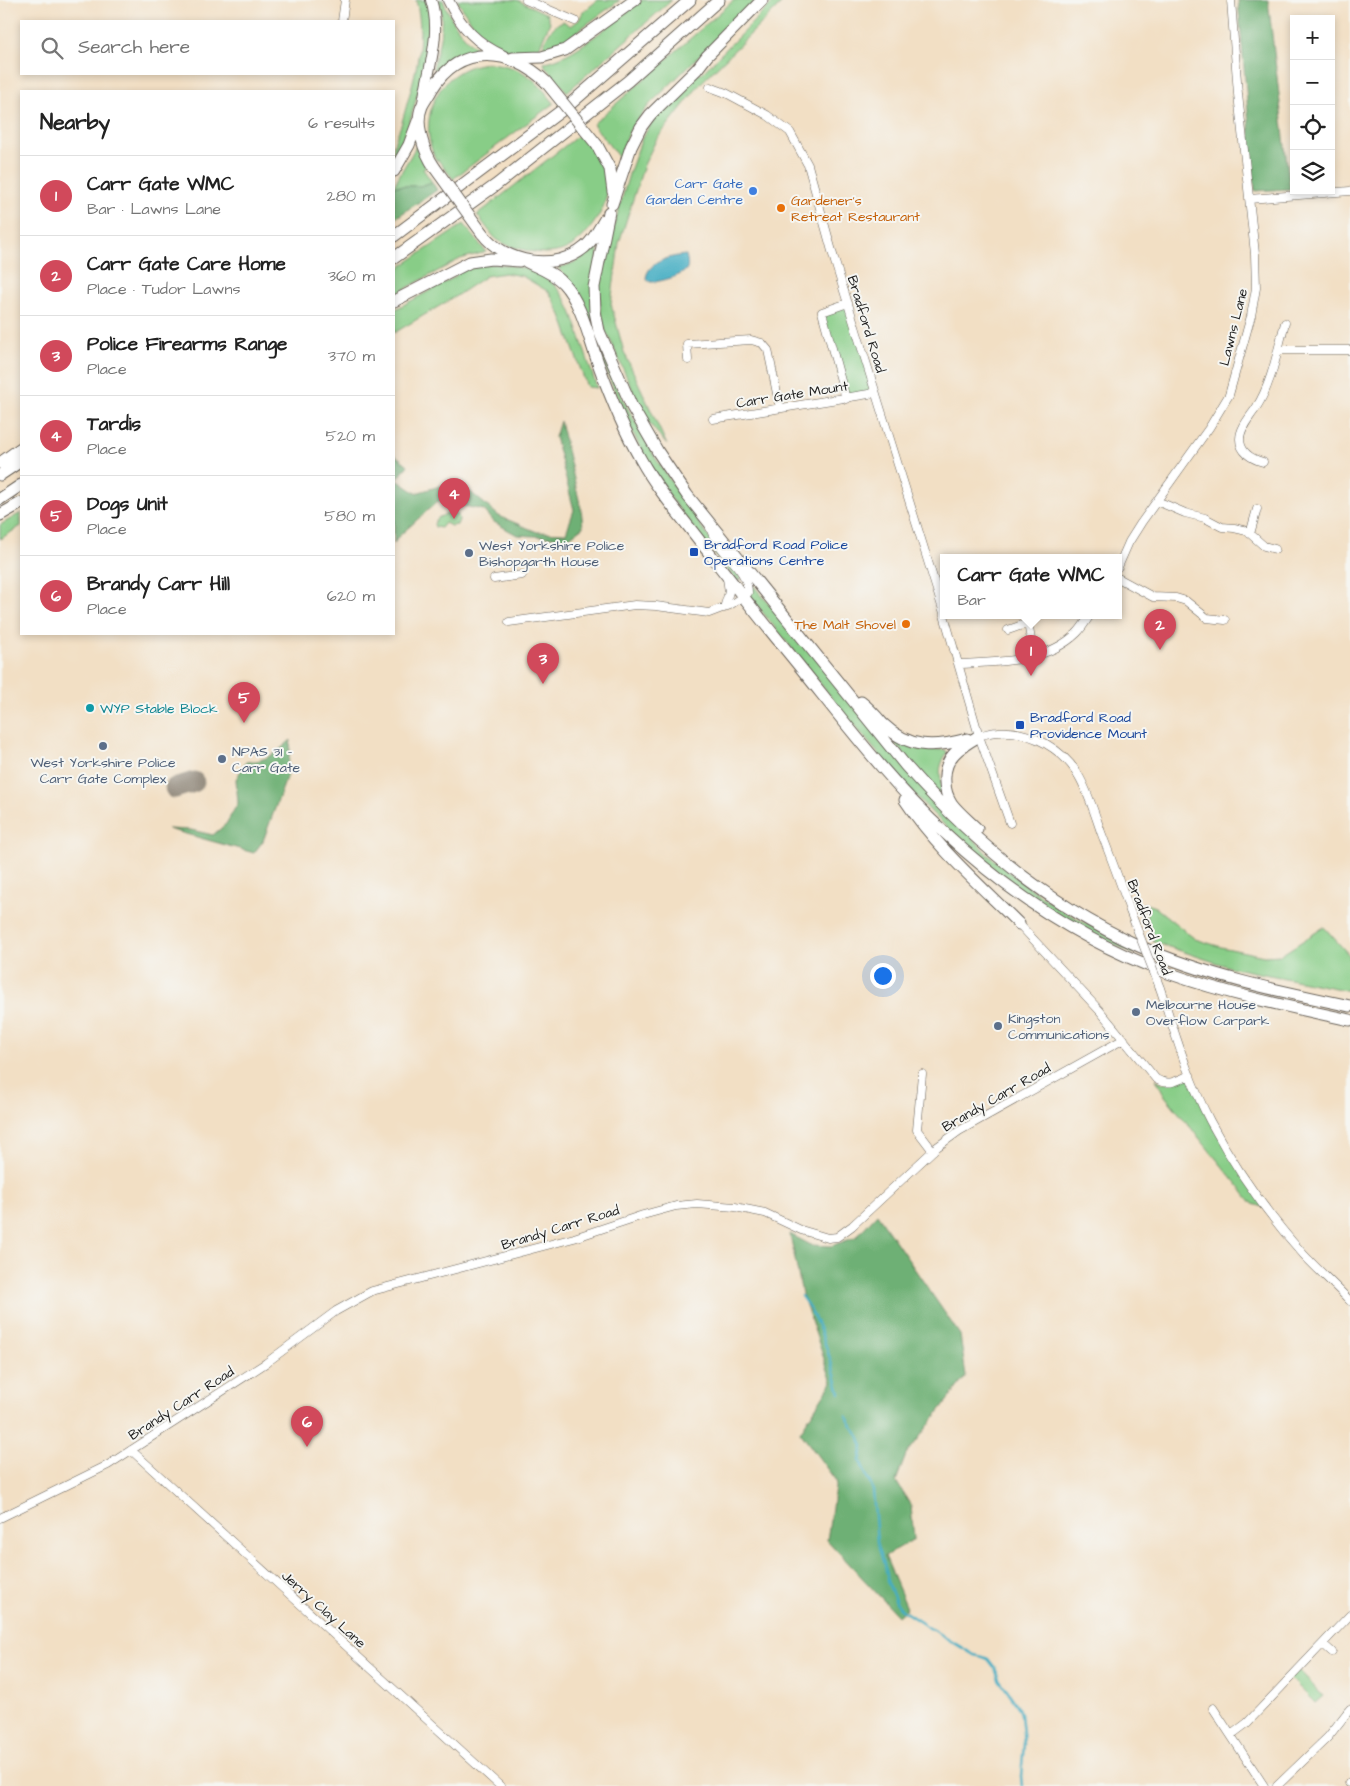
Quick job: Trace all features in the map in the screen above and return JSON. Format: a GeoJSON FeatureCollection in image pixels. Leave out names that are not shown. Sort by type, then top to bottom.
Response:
{"type":"FeatureCollection","features":[{"type":"Feature","properties":{"kind":"highway"},"geometry":{"type":"LineString","coordinates":[[395,169],[409,145],[422,108],[437,82],[445,72],[459,62],[471,57],[485,55],[507,58],[542,57],[565,50],[635,0]]}},
{"type":"Feature","properties":{"kind":"highway"},"geometry":{"type":"LineString","coordinates":[[395,235],[569,105],[690,0]]}},
{"type":"Feature","properties":{"kind":"highway"},"geometry":{"type":"LineString","coordinates":[[395,257],[496,185],[628,81],[719,0]]}},
{"type":"Feature","properties":{"kind":"highway"},"geometry":{"type":"LineString","coordinates":[[395,300],[470,262],[491,259],[562,260],[581,250],[592,241],[610,208],[631,147],[641,127],[650,115],[697,69],[706,56],[762,0]]}},
{"type":"Feature","properties":{"kind":"highway"},"geometry":{"type":"LineString","coordinates":[[507,58],[534,72],[546,82],[597,145],[610,169],[613,184],[594,287],[595,311],[599,331],[632,408],[658,452],[706,519],[905,765],[957,820],[1003,861],[1044,892],[1088,920],[1140,946],[1223,976],[1350,1006]]}},
{"type":"Feature","properties":{"kind":"highway"},"geometry":{"type":"LineString","coordinates":[[422,108],[420,129],[422,143],[427,156],[482,233],[496,247],[558,278],[570,292],[607,388],[641,460],[657,486],[726,575],[891,778],[944,833],[996,877],[1038,906],[1080,933],[1125,956],[1220,990],[1273,1004],[1350,1020]]}},
{"type":"Feature","properties":{"kind":"highway"},"geometry":{"type":"LineString","coordinates":[[0,464],[20,449]]}},
{"type":"Feature","properties":{"kind":"highway"},"geometry":{"type":"LineString","coordinates":[[0,475],[20,462]]}},
{"type":"Feature","properties":{"kind":"highway"},"geometry":{"type":"LineString","coordinates":[[0,499],[20,486]]}},
{"type":"Feature","properties":{"kind":"highway"},"geometry":{"type":"LineString","coordinates":[[0,515],[20,504]]}},
{"type":"Feature","properties":{"kind":"highway"},"geometry":{"type":"LineString","coordinates":[[844,688],[870,709],[884,725],[907,740],[917,744],[937,746],[979,736]]}},
{"type":"Feature","properties":{"kind":"highway"},"geometry":{"type":"LineString","coordinates":[[979,736],[955,752],[944,771],[945,787],[952,804],[989,841],[1088,920]]}},
{"type":"Feature","properties":{"kind":"highway"},"geometry":{"type":"LineString","coordinates":[[891,778],[916,816],[951,856],[1019,924]]}},
{"type":"Feature","properties":{"kind":"main road"},"geometry":{"type":"LineString","coordinates":[[422,108],[435,42],[436,22],[431,0]]}},
{"type":"Feature","properties":{"kind":"main road"},"geometry":{"type":"LineString","coordinates":[[448,0],[454,12],[476,39],[487,48],[507,58]]}},
{"type":"Feature","properties":{"kind":"street"},"geometry":{"type":"LineString","coordinates":[[342,20],[346,0]]}},
{"type":"Feature","properties":{"kind":"street"},"geometry":{"type":"LineString","coordinates":[[526,0],[575,21]]}},
{"type":"Feature","properties":{"kind":"street","name":"Lawns Lane"},"geometry":{"type":"LineString","coordinates":[[1122,557],[1129,542],[1209,428],[1229,395],[1251,316],[1256,288],[1256,254],[1249,199],[1231,0]]}},
{"type":"Feature","properties":{"kind":"street"},"geometry":{"type":"LineString","coordinates":[[555,23],[559,15]]}},
{"type":"Feature","properties":{"kind":"street","name":"Bradford Road"},"geometry":{"type":"LineString","coordinates":[[710,87],[726,93],[766,115],[790,132],[808,165],[875,393],[940,601]]}},
{"type":"Feature","properties":{"kind":"street"},"geometry":{"type":"LineString","coordinates":[[1249,199],[1350,191]]}},
{"type":"Feature","properties":{"kind":"street"},"geometry":{"type":"LineString","coordinates":[[846,399],[822,312],[848,303]]}},
{"type":"Feature","properties":{"kind":"street"},"geometry":{"type":"LineString","coordinates":[[1263,462],[1255,460],[1245,452],[1240,439],[1245,425],[1265,393],[1285,324]]}},
{"type":"Feature","properties":{"kind":"street"},"geometry":{"type":"LineString","coordinates":[[688,360],[687,344],[751,340],[762,343],[768,350],[780,408]]}},
{"type":"Feature","properties":{"kind":"street"},"geometry":{"type":"LineString","coordinates":[[1278,350],[1350,350]]}},
{"type":"Feature","properties":{"kind":"street","name":"Carr Gate Mount"},"geometry":{"type":"LineString","coordinates":[[713,419],[875,393]]}},
{"type":"Feature","properties":{"kind":"street"},"geometry":{"type":"LineString","coordinates":[[1157,501],[1185,513],[1205,518],[1222,527],[1241,529],[1264,546],[1274,549]]}},
{"type":"Feature","properties":{"kind":"street"},"geometry":{"type":"LineString","coordinates":[[1250,534],[1257,509]]}},
{"type":"Feature","properties":{"kind":"street"},"geometry":{"type":"LineString","coordinates":[[509,622],[634,606],[656,606],[709,613],[724,608],[744,597],[748,593],[748,585],[744,575],[715,540],[706,519]]}},
{"type":"Feature","properties":{"kind":"street"},"geometry":{"type":"LineString","coordinates":[[494,578],[522,575]]}},
{"type":"Feature","properties":{"kind":"street"},"geometry":{"type":"LineString","coordinates":[[724,608],[729,592],[726,575]]}},
{"type":"Feature","properties":{"kind":"street"},"geometry":{"type":"LineString","coordinates":[[1122,580],[1153,597],[1176,598],[1186,601],[1207,618],[1225,620]]}},
{"type":"Feature","properties":{"kind":"street"},"geometry":{"type":"LineString","coordinates":[[1203,627],[1207,618]]}},
{"type":"Feature","properties":{"kind":"street","name":"Bradford Road"},"geometry":{"type":"LineString","coordinates":[[946,619],[979,736],[1010,823]]}},
{"type":"Feature","properties":{"kind":"street"},"geometry":{"type":"LineString","coordinates":[[959,664],[1004,662],[1034,656],[1064,644],[1078,633],[1087,619]]}},
{"type":"Feature","properties":{"kind":"street"},"geometry":{"type":"LineString","coordinates":[[1008,630],[1031,621],[1034,656]]}},
{"type":"Feature","properties":{"kind":"street","name":"Bradford Road"},"geometry":{"type":"LineString","coordinates":[[979,736],[998,732],[1020,734],[1035,738],[1058,752],[1071,765],[1079,777],[1089,798],[1160,988],[1190,1075],[1209,1120],[1233,1162],[1266,1208],[1304,1254],[1350,1301]]}},
{"type":"Feature","properties":{"kind":"street"},"geometry":{"type":"LineString","coordinates":[[1019,924],[1124,1039],[1156,1079],[1163,1083],[1174,1082],[1190,1075]]}},
{"type":"Feature","properties":{"kind":"street","name":"Brandy Carr Road"},"geometry":{"type":"LineString","coordinates":[[0,1518],[108,1465],[266,1363],[336,1311],[372,1291],[574,1238],[676,1206],[697,1204],[735,1207],[765,1214],[815,1235],[828,1238],[837,1237],[859,1220],[932,1152],[959,1131],[1124,1039]]}},
{"type":"Feature","properties":{"kind":"street"},"geometry":{"type":"LineString","coordinates":[[922,1074],[917,1130],[932,1152]]}},
{"type":"Feature","properties":{"kind":"street","name":"Jerry Clay Lane"},"geometry":{"type":"LineString","coordinates":[[131,1450],[500,1786]]}},
{"type":"Feature","properties":{"kind":"street"},"geometry":{"type":"LineString","coordinates":[[1231,1735],[1247,1723],[1350,1615]]}},
{"type":"Feature","properties":{"kind":"street"},"geometry":{"type":"LineString","coordinates":[[1323,1644],[1332,1652]]}},
{"type":"Feature","properties":{"kind":"street"},"geometry":{"type":"LineString","coordinates":[[1213,1708],[1264,1786]]}},
{"type":"Feature","properties":{"kind":"street"},"geometry":{"type":"LineString","coordinates":[[1277,1786],[1328,1737],[1350,1709]]}},
{"type":"Feature","properties":{"kind":"green space"},"geometry":{"type":"Polygon","coordinates":[[[416,0],[426,0],[431,21],[429,51],[409,125],[395,157],[395,141],[402,122],[417,62],[420,31],[416,0]]]}},
{"type":"Feature","properties":{"kind":"green space"},"geometry":{"type":"Polygon","coordinates":[[[439,0],[443,0],[457,26],[476,48],[452,57],[437,70],[433,68],[441,26],[439,0]]]}},
{"type":"Feature","properties":{"kind":"green space"},"geometry":{"type":"Polygon","coordinates":[[[457,0],[517,0],[547,14],[550,22],[539,48],[539,53],[509,50],[489,41],[473,24],[457,0]]]}},
{"type":"Feature","properties":{"kind":"green space"},"geometry":{"type":"Polygon","coordinates":[[[598,0],[620,0],[572,35],[571,41],[561,47],[543,52],[546,38],[555,26],[563,21],[571,26],[579,20],[583,12],[598,0]]]}},
{"type":"Feature","properties":{"kind":"green space"},"geometry":{"type":"Polygon","coordinates":[[[642,0],[672,0],[567,92],[545,66],[544,62],[567,54],[581,46],[642,0]]]}},
{"type":"Feature","properties":{"kind":"green space"},"geometry":{"type":"Polygon","coordinates":[[[734,0],[756,0],[649,105],[630,130],[619,158],[593,124],[734,0]]]}},
{"type":"Feature","properties":{"kind":"green space"},"geometry":{"type":"Polygon","coordinates":[[[775,0],[785,0],[701,83],[656,140],[644,165],[619,243],[611,304],[624,352],[667,445],[650,424],[606,333],[600,302],[601,272],[629,174],[642,138],[659,112],[694,76],[702,73],[775,0]]]}},
{"type":"Feature","properties":{"kind":"green space"},"geometry":{"type":"Polygon","coordinates":[[[1238,0],[1268,0],[1290,189],[1255,191],[1238,0]]]}},
{"type":"Feature","properties":{"kind":"green space"},"geometry":{"type":"Polygon","coordinates":[[[490,63],[512,67],[527,75],[534,80],[554,103],[453,179],[436,160],[430,144],[429,127],[431,111],[436,96],[445,83],[458,73],[472,66],[490,63]]]}},
{"type":"Feature","properties":{"kind":"green space"},"geometry":{"type":"Polygon","coordinates":[[[580,134],[601,162],[607,185],[602,209],[589,230],[581,239],[564,250],[545,253],[510,246],[497,239],[477,215],[580,134]]]}},
{"type":"Feature","properties":{"kind":"green space"},"geometry":{"type":"Polygon","coordinates":[[[416,146],[426,167],[423,169],[432,182],[420,186],[395,187],[416,146]]]}},
{"type":"Feature","properties":{"kind":"green space"},"geometry":{"type":"Polygon","coordinates":[[[432,182],[437,190],[395,218],[395,187],[420,186],[432,182]]]}},
{"type":"Feature","properties":{"kind":"green space"},"geometry":{"type":"Polygon","coordinates":[[[464,224],[486,252],[460,259],[395,294],[395,270],[464,224]]]}},
{"type":"Feature","properties":{"kind":"green space"},"geometry":{"type":"Polygon","coordinates":[[[596,247],[598,248],[596,338],[611,374],[656,459],[704,531],[742,579],[737,581],[696,531],[670,496],[647,460],[615,392],[578,294],[567,277],[558,268],[569,265],[596,247]]]}},
{"type":"Feature","properties":{"kind":"green space"},"geometry":{"type":"Polygon","coordinates":[[[480,264],[506,265],[535,272],[546,278],[567,302],[597,388],[587,387],[561,315],[549,292],[522,276],[505,273],[486,276],[395,332],[395,309],[455,277],[458,272],[480,264]]]}},
{"type":"Feature","properties":{"kind":"green space"},"geometry":{"type":"Polygon","coordinates":[[[848,303],[875,393],[846,399],[822,312],[848,303]]]}},
{"type":"Feature","properties":{"kind":"green space"},"geometry":{"type":"Polygon","coordinates":[[[560,421],[581,508],[583,527],[568,538],[517,535],[494,522],[484,510],[438,501],[397,538],[395,542],[395,455],[408,465],[397,480],[416,493],[450,483],[467,489],[499,516],[537,532],[566,533],[574,510],[555,437],[560,421]]]}},
{"type":"Feature","properties":{"kind":"green space"},"geometry":{"type":"Polygon","coordinates":[[[455,513],[458,515],[459,520],[457,525],[451,526],[445,523],[441,528],[435,527],[435,521],[440,517],[455,513]]]}},
{"type":"Feature","properties":{"kind":"green space"},"geometry":{"type":"Polygon","coordinates":[[[20,514],[20,527],[0,539],[0,525],[20,514]]]}},
{"type":"Feature","properties":{"kind":"green space"},"geometry":{"type":"Polygon","coordinates":[[[752,584],[987,854],[1058,908],[1132,949],[1133,954],[1071,922],[1026,894],[986,863],[938,819],[873,747],[750,597],[752,584]]]}},
{"type":"Feature","properties":{"kind":"green space"},"geometry":{"type":"Polygon","coordinates":[[[291,740],[287,776],[263,841],[254,853],[168,829],[191,830],[213,835],[226,824],[238,803],[236,779],[246,762],[265,758],[291,740]]]}},
{"type":"Feature","properties":{"kind":"green space"},"geometry":{"type":"Polygon","coordinates":[[[898,741],[917,749],[946,750],[947,753],[940,770],[941,793],[938,794],[895,744],[898,741]]]}},
{"type":"Feature","properties":{"kind":"green space"},"geometry":{"type":"Polygon","coordinates":[[[1143,903],[1155,907],[1195,939],[1221,947],[1264,956],[1281,955],[1324,927],[1350,956],[1350,991],[1229,967],[1154,942],[1143,903]]]}},
{"type":"Feature","properties":{"kind":"green space"},"geometry":{"type":"Polygon","coordinates":[[[1190,1075],[1209,1120],[1267,1208],[1253,1204],[1165,1096],[1156,1079],[1163,1083],[1190,1075]]]}},
{"type":"Feature","properties":{"kind":"green space"},"geometry":{"type":"Polygon","coordinates":[[[877,1214],[960,1335],[966,1376],[906,1455],[896,1481],[911,1506],[914,1539],[885,1556],[907,1608],[898,1616],[827,1540],[836,1481],[800,1432],[832,1382],[802,1294],[790,1234],[811,1245],[831,1246],[856,1237],[877,1214]]]}},
{"type":"Feature","properties":{"kind":"green space"},"geometry":{"type":"Polygon","coordinates":[[[1298,1670],[1323,1696],[1315,1703],[1290,1678],[1298,1670]]]}},
{"type":"Feature","properties":{"kind":"water"},"geometry":{"type":"Polygon","coordinates":[[[686,255],[688,262],[684,272],[655,282],[650,282],[646,278],[651,267],[656,264],[668,258],[686,255]]]}},
{"type":"Feature","properties":{"kind":"waterway"},"geometry":{"type":"LineString","coordinates":[[801,1296],[820,1330],[840,1393]]}},
{"type":"Feature","properties":{"kind":"waterway"},"geometry":{"type":"LineString","coordinates":[[846,1416],[863,1446],[860,1461],[873,1490],[877,1542],[887,1574],[887,1581],[896,1602],[902,1610],[931,1629],[974,1655],[988,1659],[995,1668],[999,1679],[1021,1714],[1024,1744],[1022,1786]]}},
{"type":"Feature","properties":{"kind":"taxiway"},"geometry":{"type":"LineString","coordinates":[[175,788],[194,782]]}},
{"type":"Feature","properties":{"kind":"place","name":"Carr Gate Garden Centre"},"geometry":{"type":"Point","coordinates":[753,191]}},
{"type":"Feature","properties":{"kind":"place","name":"Gardener's Retreat Restaurant"},"geometry":{"type":"Point","coordinates":[781,208]}},
{"type":"Feature","properties":{"kind":"place","name":"Tardis"},"geometry":{"type":"Point","coordinates":[454,519]}},
{"type":"Feature","properties":{"kind":"place","name":"Bradford Road Police Operations Centre"},"geometry":{"type":"Point","coordinates":[694,552]}},
{"type":"Feature","properties":{"kind":"place","name":"West Yorkshire Police Bishopgarth House"},"geometry":{"type":"Point","coordinates":[469,553]}},
{"type":"Feature","properties":{"kind":"place","name":"The Malt Shovel"},"geometry":{"type":"Point","coordinates":[906,624]}},
{"type":"Feature","properties":{"kind":"place","name":"Carr Gate Care Home"},"geometry":{"type":"Point","coordinates":[1160,650]}},
{"type":"Feature","properties":{"kind":"place","name":"Carr Gate WMC"},"geometry":{"type":"Point","coordinates":[1031,676]}},
{"type":"Feature","properties":{"kind":"place","name":"Police Firearms Range"},"geometry":{"type":"Point","coordinates":[543,684]}},
{"type":"Feature","properties":{"kind":"place","name":"WYP Stable Block"},"geometry":{"type":"Point","coordinates":[90,708]}},
{"type":"Feature","properties":{"kind":"place","name":"Dogs Unit"},"geometry":{"type":"Point","coordinates":[244,723]}},
{"type":"Feature","properties":{"kind":"place","name":"Bradford Road Providence Mount"},"geometry":{"type":"Point","coordinates":[1020,725]}},
{"type":"Feature","properties":{"kind":"place","name":"West Yorkshire Police Carr Gate Complex"},"geometry":{"type":"Point","coordinates":[103,746]}},
{"type":"Feature","properties":{"kind":"place","name":"NPAS 31 - Carr Gate"},"geometry":{"type":"Point","coordinates":[222,759]}},
{"type":"Feature","properties":{"kind":"place","name":"Melbourne House Overflow Carpark"},"geometry":{"type":"Point","coordinates":[1136,1012]}},
{"type":"Feature","properties":{"kind":"place","name":"Kingston Communications"},"geometry":{"type":"Point","coordinates":[998,1026]}},
{"type":"Feature","properties":{"kind":"place","name":"Brandy Carr Hill"},"geometry":{"type":"Point","coordinates":[307,1447]}}]}
